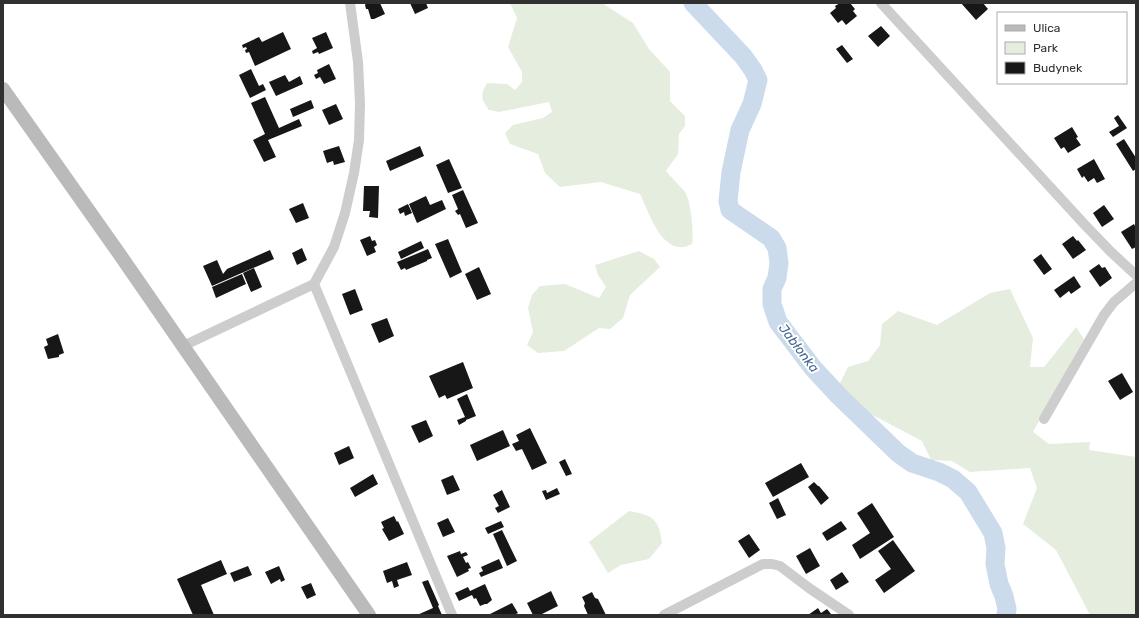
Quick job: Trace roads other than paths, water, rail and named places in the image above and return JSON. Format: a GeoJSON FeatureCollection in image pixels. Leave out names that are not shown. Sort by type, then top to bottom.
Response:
{"type":"FeatureCollection","features":[{"type":"Feature","properties":{"kind":"main road"},"geometry":{"type":"LineString","coordinates":[[3,89],[369,615]]}},
{"type":"Feature","properties":{"kind":"street"},"geometry":{"type":"LineString","coordinates":[[183,346],[314,284],[334,247],[345,213],[354,173],[359,140],[360,104],[358,62],[350,3]]}},
{"type":"Feature","properties":{"kind":"street"},"geometry":{"type":"LineString","coordinates":[[881,3],[1111,252],[1136,275]]}},
{"type":"Feature","properties":{"kind":"street"},"geometry":{"type":"LineString","coordinates":[[1044,419],[1104,315],[1114,302],[1136,283]]}},
{"type":"Feature","properties":{"kind":"street"},"geometry":{"type":"LineString","coordinates":[[314,284],[452,615]]}},
{"type":"Feature","properties":{"kind":"street"},"geometry":{"type":"LineString","coordinates":[[664,615],[763,564],[780,566],[849,615]]}},
{"type":"Feature","properties":{"kind":"waterway","name":"Jabłonka"},"geometry":{"type":"LineString","coordinates":[[693,3],[743,56],[758,80],[752,104],[740,130],[731,172],[728,201],[730,210],[771,238],[777,248],[779,263],[777,278],[772,289],[772,304],[778,322],[813,368],[839,396],[898,453],[912,463],[939,472],[953,479],[968,492],[993,533],[996,548],[995,564],[999,584],[1007,609],[1006,615]]}}]}
